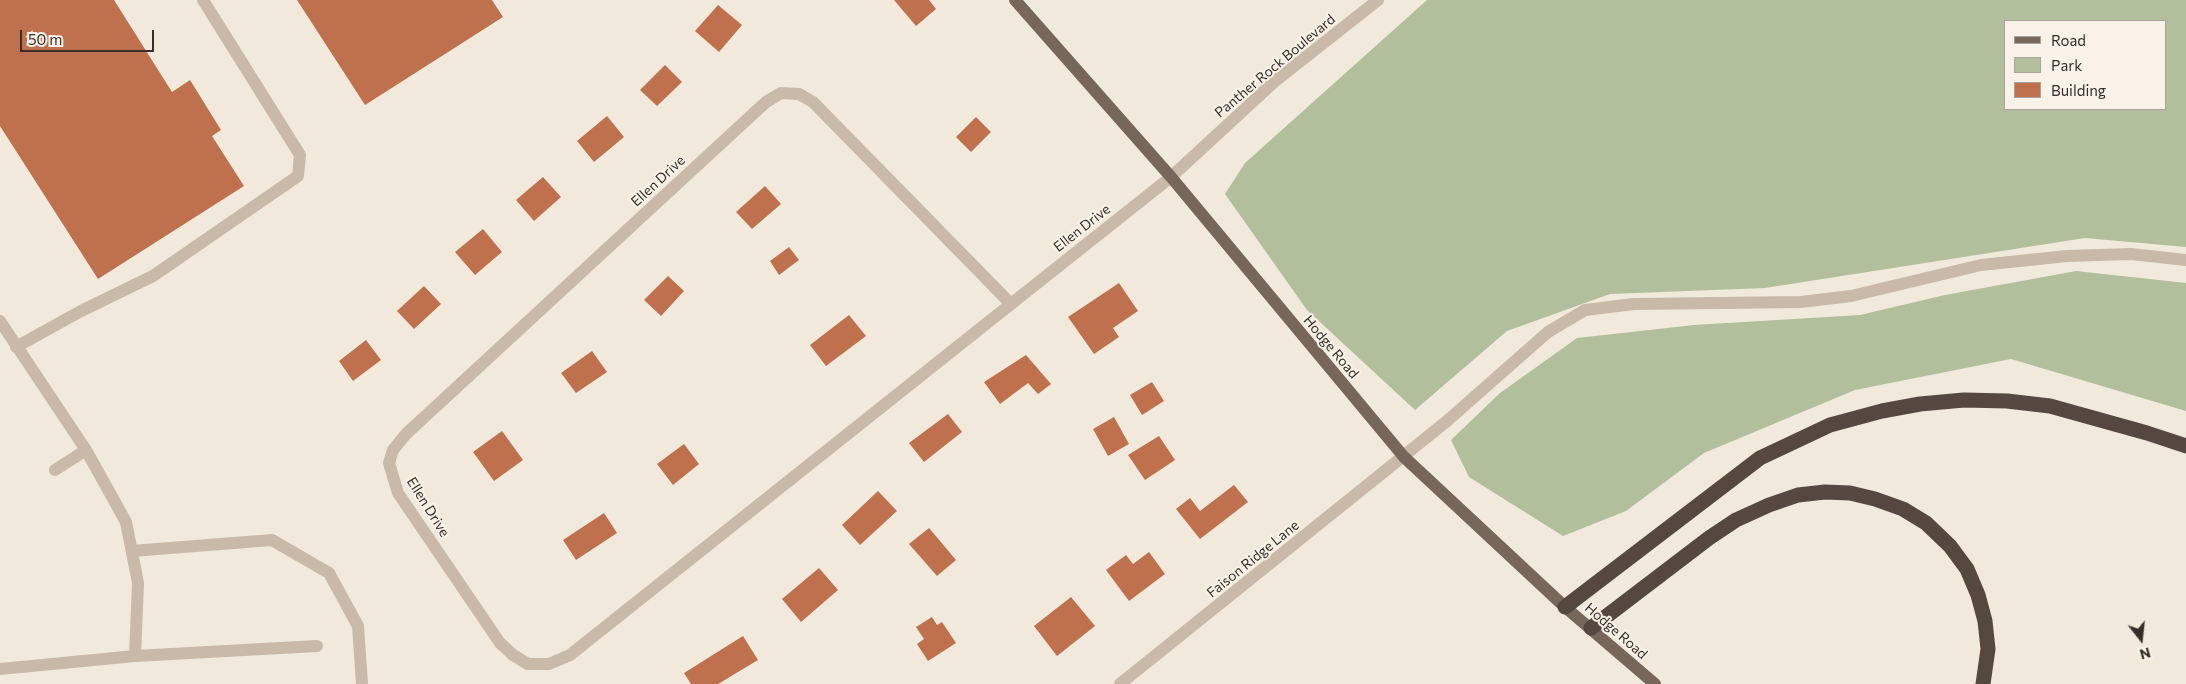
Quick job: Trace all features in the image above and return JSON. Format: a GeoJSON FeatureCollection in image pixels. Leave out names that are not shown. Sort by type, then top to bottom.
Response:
{"type":"FeatureCollection","features":[{"type":"Feature","properties":{"kind":"highway"},"geometry":{"type":"LineString","coordinates":[[1565,607],[1760,458],[1830,425],[1882,411],[1920,404],[1964,400],[2015,402],[2050,406],[2097,418],[2186,446]]}},
{"type":"Feature","properties":{"kind":"highway"},"geometry":{"type":"LineString","coordinates":[[1591,628],[1702,543],[1736,520],[1769,505],[1798,495],[1825,492],[1850,493],[1903,509],[1926,523],[1950,546],[1967,569],[1978,595],[1985,621],[1988,649],[1983,684]]}},
{"type":"Feature","properties":{"kind":"main road","name":"Hodge Road"},"geometry":{"type":"LineString","coordinates":[[1016,0],[1171,177],[1404,457],[1565,607],[1655,684]]}},
{"type":"Feature","properties":{"kind":"street"},"geometry":{"type":"LineString","coordinates":[[16,347],[153,276],[298,176],[300,155],[203,0]]}},
{"type":"Feature","properties":{"kind":"street","name":"Panther Rock Boulevard"},"geometry":{"type":"LineString","coordinates":[[1171,177],[1274,82],[1378,0]]}},
{"type":"Feature","properties":{"kind":"street","name":"Ellen Drive"},"geometry":{"type":"LineString","coordinates":[[1011,304],[814,102],[799,94],[781,93],[759,108],[406,434],[393,450],[389,463],[391,474],[398,493],[500,643],[513,656],[528,664],[550,664],[570,655],[1171,177]]}},
{"type":"Feature","properties":{"kind":"street","name":"Faison Ridge Lane"},"geometry":{"type":"LineString","coordinates":[[1120,684],[1404,457],[1548,332],[1585,310],[1634,304],[1801,302],[1852,296],[1981,265],[2067,256],[2131,254],[2186,260]]}},
{"type":"Feature","properties":{"kind":"street"},"geometry":{"type":"LineString","coordinates":[[0,321],[86,450],[126,522],[138,583],[135,656]]}},
{"type":"Feature","properties":{"kind":"street"},"geometry":{"type":"LineString","coordinates":[[55,470],[86,450]]}},
{"type":"Feature","properties":{"kind":"street"},"geometry":{"type":"LineString","coordinates":[[132,551],[272,540],[329,573],[358,626],[362,684]]}},
{"type":"Feature","properties":{"kind":"street"},"geometry":{"type":"LineString","coordinates":[[0,669],[135,656],[317,646]]}},
{"type":"Feature","properties":{"kind":"green space"},"geometry":{"type":"Polygon","coordinates":[[[1427,0],[2186,0],[2186,247],[2085,238],[1765,288],[1610,294],[1507,331],[1415,410],[1307,310],[1225,194],[1245,163],[1427,0]]]}},
{"type":"Feature","properties":{"kind":"green space"},"geometry":{"type":"Polygon","coordinates":[[[2076,271],[2186,283],[2186,411],[2011,359],[1855,390],[1704,453],[1626,511],[1563,536],[1469,477],[1451,440],[1500,393],[1577,338],[1694,325],[1860,315],[1945,295],[2076,271]]]}},
{"type":"Feature","properties":{"kind":"building"},"geometry":{"type":"Polygon","coordinates":[[[0,0],[114,0],[172,92],[190,80],[221,130],[212,136],[244,186],[98,279],[0,126],[0,0]]]}},
{"type":"Feature","properties":{"kind":"building"},"geometry":{"type":"Polygon","coordinates":[[[297,0],[492,0],[503,17],[365,105],[297,0]]]}},
{"type":"Feature","properties":{"kind":"building"},"geometry":{"type":"Polygon","coordinates":[[[894,0],[929,0],[936,9],[916,26],[894,0]]]}},
{"type":"Feature","properties":{"kind":"building"},"geometry":{"type":"Polygon","coordinates":[[[718,5],[742,25],[719,52],[695,31],[718,5]]]}},
{"type":"Feature","properties":{"kind":"building"},"geometry":{"type":"Polygon","coordinates":[[[665,65],[682,82],[657,106],[640,90],[665,65]]]}},
{"type":"Feature","properties":{"kind":"building"},"geometry":{"type":"Polygon","coordinates":[[[607,116],[624,137],[594,162],[577,141],[607,116]]]}},
{"type":"Feature","properties":{"kind":"building"},"geometry":{"type":"Polygon","coordinates":[[[976,117],[991,132],[971,152],[956,137],[976,117]]]}},
{"type":"Feature","properties":{"kind":"building"},"geometry":{"type":"Polygon","coordinates":[[[543,177],[561,197],[534,221],[516,200],[543,177]]]}},
{"type":"Feature","properties":{"kind":"building"},"geometry":{"type":"Polygon","coordinates":[[[765,186],[781,204],[752,229],[736,212],[765,186]]]}},
{"type":"Feature","properties":{"kind":"building"},"geometry":{"type":"Polygon","coordinates":[[[483,229],[502,252],[475,275],[455,252],[483,229]]]}},
{"type":"Feature","properties":{"kind":"building"},"geometry":{"type":"Polygon","coordinates":[[[789,247],[799,260],[779,275],[770,261],[789,247]]]}},
{"type":"Feature","properties":{"kind":"building"},"geometry":{"type":"Polygon","coordinates":[[[668,276],[684,291],[661,316],[644,300],[668,276]]]}},
{"type":"Feature","properties":{"kind":"building"},"geometry":{"type":"Polygon","coordinates":[[[1119,283],[1138,311],[1113,328],[1119,337],[1094,354],[1068,317],[1119,283]]]}},
{"type":"Feature","properties":{"kind":"building"},"geometry":{"type":"Polygon","coordinates":[[[424,286],[441,304],[414,329],[397,311],[424,286]]]}},
{"type":"Feature","properties":{"kind":"building"},"geometry":{"type":"Polygon","coordinates":[[[849,315],[866,336],[826,366],[810,345],[849,315]]]}},
{"type":"Feature","properties":{"kind":"building"},"geometry":{"type":"Polygon","coordinates":[[[366,340],[381,360],[353,381],[339,361],[366,340]]]}},
{"type":"Feature","properties":{"kind":"building"},"geometry":{"type":"Polygon","coordinates":[[[592,351],[607,372],[576,393],[561,373],[592,351]]]}},
{"type":"Feature","properties":{"kind":"building"},"geometry":{"type":"Polygon","coordinates":[[[1026,355],[1051,384],[1038,394],[1028,383],[1000,404],[984,382],[1026,355]]]}},
{"type":"Feature","properties":{"kind":"building"},"geometry":{"type":"Polygon","coordinates":[[[1152,382],[1164,401],[1142,415],[1130,395],[1152,382]]]}},
{"type":"Feature","properties":{"kind":"building"},"geometry":{"type":"Polygon","coordinates":[[[948,414],[962,432],[924,462],[909,443],[948,414]]]}},
{"type":"Feature","properties":{"kind":"building"},"geometry":{"type":"Polygon","coordinates":[[[1114,417],[1129,444],[1108,456],[1093,429],[1114,417]]]}},
{"type":"Feature","properties":{"kind":"building"},"geometry":{"type":"Polygon","coordinates":[[[502,431],[523,460],[494,481],[473,452],[502,431]]]}},
{"type":"Feature","properties":{"kind":"building"},"geometry":{"type":"Polygon","coordinates":[[[1159,436],[1175,460],[1145,480],[1128,455],[1159,436]]]}},
{"type":"Feature","properties":{"kind":"building"},"geometry":{"type":"Polygon","coordinates":[[[684,444],[699,464],[673,485],[657,464],[684,444]]]}},
{"type":"Feature","properties":{"kind":"building"},"geometry":{"type":"Polygon","coordinates":[[[1234,485],[1248,502],[1200,539],[1176,509],[1190,498],[1200,511],[1234,485]]]}},
{"type":"Feature","properties":{"kind":"building"},"geometry":{"type":"Polygon","coordinates":[[[878,491],[897,511],[860,545],[842,525],[878,491]]]}},
{"type":"Feature","properties":{"kind":"building"},"geometry":{"type":"Polygon","coordinates":[[[604,513],[617,533],[576,560],[563,540],[604,513]]]}},
{"type":"Feature","properties":{"kind":"building"},"geometry":{"type":"Polygon","coordinates":[[[929,528],[956,560],[937,576],[909,544],[929,528]]]}},
{"type":"Feature","properties":{"kind":"building"},"geometry":{"type":"Polygon","coordinates":[[[1149,552],[1165,574],[1129,601],[1106,570],[1126,555],[1133,564],[1149,552]]]}},
{"type":"Feature","properties":{"kind":"building"},"geometry":{"type":"Polygon","coordinates":[[[819,568],[838,590],[801,622],[782,599],[819,568]]]}},
{"type":"Feature","properties":{"kind":"building"},"geometry":{"type":"Polygon","coordinates":[[[1071,597],[1095,626],[1057,656],[1034,626],[1071,597]]]}},
{"type":"Feature","properties":{"kind":"building"},"geometry":{"type":"Polygon","coordinates":[[[932,617],[937,625],[942,622],[956,643],[928,661],[917,644],[924,639],[916,627],[932,617]]]}},
{"type":"Feature","properties":{"kind":"building"},"geometry":{"type":"Polygon","coordinates":[[[743,636],[758,660],[718,684],[691,684],[684,673],[743,636]]]}}]}
